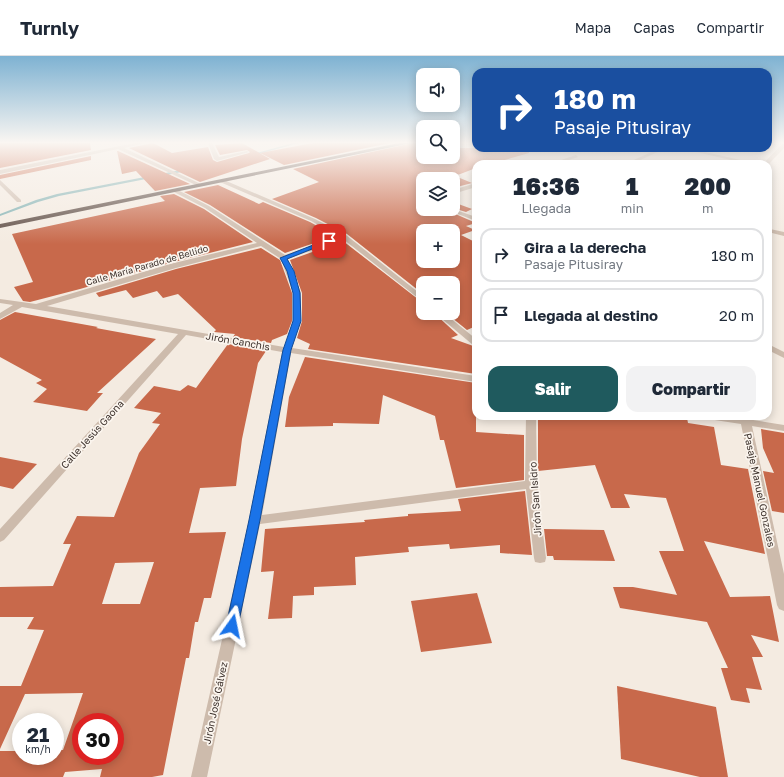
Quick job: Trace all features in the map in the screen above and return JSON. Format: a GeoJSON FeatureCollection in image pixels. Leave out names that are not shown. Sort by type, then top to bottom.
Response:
{"type":"FeatureCollection","features":[{"type":"Feature","properties":{"kind":"highway"},"geometry":{"type":"LineString","coordinates":[[2,225],[243,177]]}},
{"type":"Feature","properties":{"kind":"street"},"geometry":{"type":"LineString","coordinates":[[182,177],[200,185]]}},
{"type":"Feature","properties":{"kind":"street"},"geometry":{"type":"LineString","coordinates":[[222,181],[313,220],[344,236],[416,294]]}},
{"type":"Feature","properties":{"kind":"street"},"geometry":{"type":"LineString","coordinates":[[0,182],[20,201]]}},
{"type":"Feature","properties":{"kind":"street"},"geometry":{"type":"LineString","coordinates":[[460,190],[472,186]]}},
{"type":"Feature","properties":{"kind":"street"},"geometry":{"type":"LineString","coordinates":[[176,191],[207,207],[284,258],[344,236]]}},
{"type":"Feature","properties":{"kind":"street"},"geometry":{"type":"LineString","coordinates":[[460,213],[472,218]]}},
{"type":"Feature","properties":{"kind":"street"},"geometry":{"type":"LineString","coordinates":[[772,231],[784,234]]}},
{"type":"Feature","properties":{"kind":"street","name":"Calle María Parado de Bellido"},"geometry":{"type":"LineString","coordinates":[[39,306],[173,266],[261,244]]}},
{"type":"Feature","properties":{"kind":"street","name":"Jirón José Gálvez"},"geometry":{"type":"LineString","coordinates":[[199,777],[255,520],[287,350],[297,321],[297,293],[284,258]]}},
{"type":"Feature","properties":{"kind":"street","name":"Jirón Canchis"},"geometry":{"type":"LineString","coordinates":[[0,302],[39,306],[287,350],[472,378]]}},
{"type":"Feature","properties":{"kind":"street"},"geometry":{"type":"LineString","coordinates":[[0,317],[19,305]]}},
{"type":"Feature","properties":{"kind":"street"},"geometry":{"type":"LineString","coordinates":[[448,320],[472,340]]}},
{"type":"Feature","properties":{"kind":"street","name":"Calle Jesús Gaona"},"geometry":{"type":"LineString","coordinates":[[0,537],[184,332]]}},
{"type":"Feature","properties":{"kind":"street"},"geometry":{"type":"LineString","coordinates":[[772,349],[784,355]]}},
{"type":"Feature","properties":{"kind":"street","name":"Jirón San Isidro"},"geometry":{"type":"LineString","coordinates":[[532,420],[531,484],[540,558]]}},
{"type":"Feature","properties":{"kind":"street"},"geometry":{"type":"LineString","coordinates":[[733,420],[784,428]]}},
{"type":"Feature","properties":{"kind":"street","name":"Pasaje Manuel Gonzales"},"geometry":{"type":"LineString","coordinates":[[746,422],[784,605]]}},
{"type":"Feature","properties":{"kind":"street"},"geometry":{"type":"LineString","coordinates":[[255,520],[531,484]]}},
{"type":"Feature","properties":{"kind":"building"},"geometry":{"type":"Polygon","coordinates":[[[0,177],[11,177],[0,179],[0,177]]]}},
{"type":"Feature","properties":{"kind":"building"},"geometry":{"type":"Polygon","coordinates":[[[141,177],[174,177],[190,184],[155,191],[141,177]]]}},
{"type":"Feature","properties":{"kind":"building"},"geometry":{"type":"Polygon","coordinates":[[[189,177],[216,177],[200,182],[189,177]]]}},
{"type":"Feature","properties":{"kind":"building"},"geometry":{"type":"Polygon","coordinates":[[[308,177],[416,177],[416,216],[460,216],[472,221],[472,224],[466,226],[472,229],[472,231],[461,235],[472,240],[472,328],[467,330],[455,320],[460,320],[460,276],[416,276],[416,288],[347,234],[316,218],[272,199],[319,182],[308,177]]]}},
{"type":"Feature","properties":{"kind":"building"},"geometry":{"type":"Polygon","coordinates":[[[460,178],[472,183],[460,186],[460,178]]]}},
{"type":"Feature","properties":{"kind":"building"},"geometry":{"type":"Polygon","coordinates":[[[218,185],[259,204],[263,202],[310,222],[335,236],[285,253],[210,205],[184,192],[218,185]]]}},
{"type":"Feature","properties":{"kind":"building"},"geometry":{"type":"Polygon","coordinates":[[[174,194],[204,209],[253,242],[170,263],[30,302],[23,301],[14,287],[33,282],[12,234],[165,201],[160,196],[174,194]]]}},
{"type":"Feature","properties":{"kind":"building"},"geometry":{"type":"Polygon","coordinates":[[[460,205],[472,209],[466,212],[460,210],[460,205]]]}},
{"type":"Feature","properties":{"kind":"building"},"geometry":{"type":"Polygon","coordinates":[[[343,241],[416,298],[416,320],[442,320],[458,335],[451,338],[472,346],[472,373],[308,349],[310,344],[297,338],[302,321],[302,293],[290,260],[343,241]]]}},
{"type":"Feature","properties":{"kind":"building"},"geometry":{"type":"Polygon","coordinates":[[[261,248],[280,260],[292,293],[292,321],[287,334],[272,340],[271,343],[233,337],[235,334],[214,332],[216,330],[178,294],[163,298],[157,291],[133,298],[126,290],[99,297],[96,293],[176,269],[261,248]]]}},
{"type":"Feature","properties":{"kind":"building"},"geometry":{"type":"Polygon","coordinates":[[[15,312],[156,339],[97,393],[103,393],[87,411],[33,402],[47,389],[36,383],[42,380],[0,357],[0,320],[15,312]]]}},
{"type":"Feature","properties":{"kind":"building"},"geometry":{"type":"Polygon","coordinates":[[[228,344],[266,351],[258,363],[242,439],[236,486],[200,488],[189,533],[226,532],[211,598],[204,598],[198,622],[195,622],[189,658],[186,658],[163,775],[152,777],[100,777],[102,769],[65,772],[63,777],[0,777],[0,751],[12,751],[12,765],[64,765],[64,747],[72,724],[72,765],[124,765],[124,713],[76,713],[83,693],[25,694],[16,713],[12,713],[12,723],[0,749],[0,686],[21,686],[44,630],[27,629],[34,617],[0,617],[0,587],[53,586],[71,544],[63,544],[77,516],[114,517],[139,453],[160,424],[152,423],[161,413],[134,408],[154,386],[180,391],[188,385],[196,388],[228,344]],[[154,562],[115,563],[102,604],[140,604],[154,562]]]}},
{"type":"Feature","properties":{"kind":"building"},"geometry":{"type":"Polygon","coordinates":[[[305,357],[472,382],[472,420],[476,420],[476,432],[524,435],[524,480],[456,488],[444,440],[440,440],[435,416],[383,395],[379,424],[333,423],[333,426],[285,427],[289,397],[305,357]]]}},
{"type":"Feature","properties":{"kind":"building"},"geometry":{"type":"Polygon","coordinates":[[[538,420],[687,420],[688,423],[714,427],[721,465],[748,469],[765,554],[704,541],[730,597],[770,596],[779,642],[751,635],[763,657],[752,657],[762,690],[746,688],[750,703],[731,700],[721,668],[728,668],[707,622],[620,608],[613,587],[633,587],[677,595],[659,551],[684,551],[666,498],[624,494],[630,508],[611,508],[595,465],[538,471],[538,420]]]}},
{"type":"Feature","properties":{"kind":"building"},"geometry":{"type":"Polygon","coordinates":[[[761,429],[784,433],[784,513],[772,511],[763,471],[774,473],[763,448],[761,429]]]}},
{"type":"Feature","properties":{"kind":"building"},"geometry":{"type":"Polygon","coordinates":[[[0,457],[37,464],[13,489],[0,486],[0,457]]]}},
{"type":"Feature","properties":{"kind":"building"},"geometry":{"type":"Polygon","coordinates":[[[525,491],[532,555],[500,553],[500,545],[450,549],[449,544],[408,547],[409,552],[355,557],[356,585],[314,587],[314,595],[293,596],[292,618],[268,619],[274,571],[261,572],[265,529],[365,522],[364,520],[408,516],[408,514],[461,511],[458,499],[525,491]]]}},
{"type":"Feature","properties":{"kind":"building"},"geometry":{"type":"Polygon","coordinates":[[[544,529],[604,530],[615,561],[554,560],[553,556],[547,556],[544,529]]]}},
{"type":"Feature","properties":{"kind":"building"},"geometry":{"type":"Polygon","coordinates":[[[477,593],[492,643],[421,652],[411,601],[477,593]]]}},
{"type":"Feature","properties":{"kind":"building"},"geometry":{"type":"Polygon","coordinates":[[[617,686],[716,707],[728,777],[700,777],[621,759],[617,686]]]}},
{"type":"Feature","properties":{"kind":"waterway"},"geometry":{"type":"LineString","coordinates":[[0,215],[58,195],[152,177]]}},
{"type":"Feature","properties":{"kind":"route"},"geometry":{"type":"LineString","coordinates":[[232,626],[255,520],[278,392],[287,350],[297,321],[297,293],[284,258],[329,241]]}}]}
